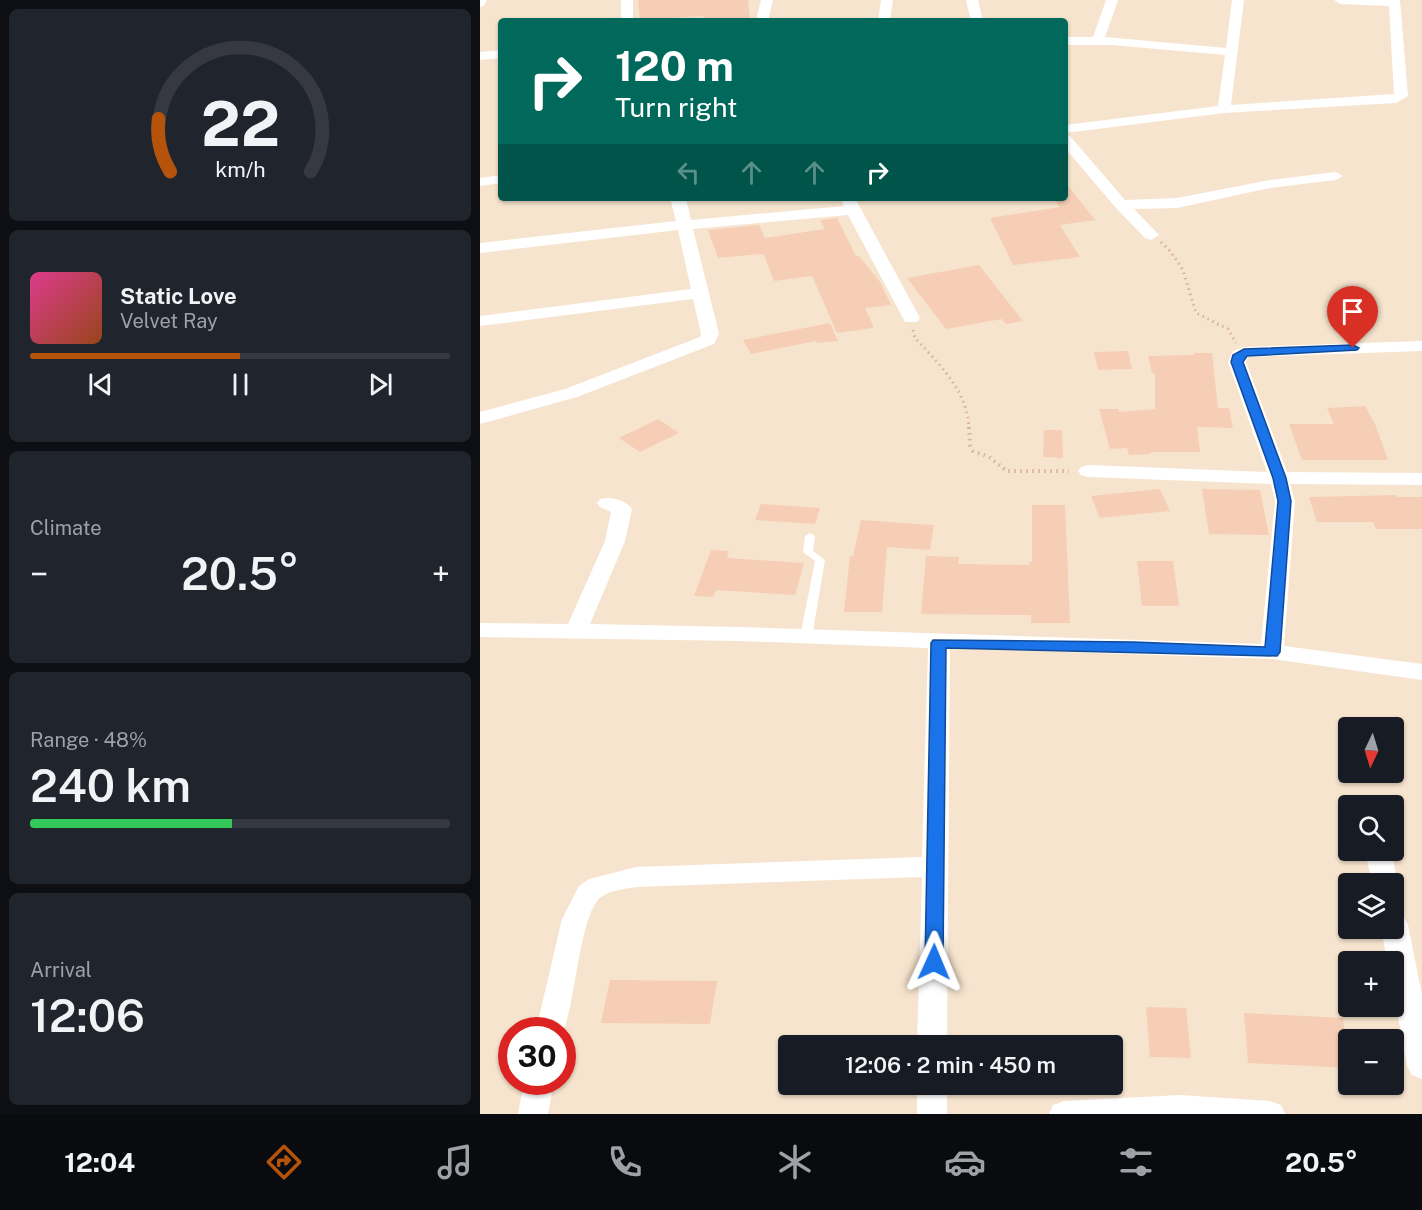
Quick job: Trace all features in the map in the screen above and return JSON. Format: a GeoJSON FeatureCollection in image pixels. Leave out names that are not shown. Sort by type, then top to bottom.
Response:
{"type":"FeatureCollection","features":[{"type":"Feature","properties":{"kind":"street"},"geometry":{"type":"LineString","coordinates":[[627,0],[627,18]]}},
{"type":"Feature","properties":{"kind":"street"},"geometry":{"type":"LineString","coordinates":[[763,18],[767,0]]}},
{"type":"Feature","properties":{"kind":"street"},"geometry":{"type":"LineString","coordinates":[[884,18],[887,0]]}},
{"type":"Feature","properties":{"kind":"street"},"geometry":{"type":"LineString","coordinates":[[972,0],[976,18]]}},
{"type":"Feature","properties":{"kind":"street"},"geometry":{"type":"LineString","coordinates":[[1098,40],[1112,0]]}},
{"type":"Feature","properties":{"kind":"street"},"geometry":{"type":"LineString","coordinates":[[1224,109],[1238,0]]}},
{"type":"Feature","properties":{"kind":"street"},"geometry":{"type":"LineString","coordinates":[[1068,129],[1224,109],[1276,104],[1396,99],[1401,96],[1394,2],[1340,0]]}},
{"type":"Feature","properties":{"kind":"street"},"geometry":{"type":"LineString","coordinates":[[1068,41],[1098,40],[1230,52]]}},
{"type":"Feature","properties":{"kind":"street"},"geometry":{"type":"LineString","coordinates":[[480,56],[498,54]]}},
{"type":"Feature","properties":{"kind":"street"},"geometry":{"type":"LineString","coordinates":[[1068,143],[1121,205],[1151,235]]}},
{"type":"Feature","properties":{"kind":"street"},"geometry":{"type":"LineString","coordinates":[[1121,205],[1177,203],[1270,184],[1336,176]]}},
{"type":"Feature","properties":{"kind":"street"},"geometry":{"type":"LineString","coordinates":[[480,182],[498,179]]}},
{"type":"Feature","properties":{"kind":"street"},"geometry":{"type":"LineString","coordinates":[[480,418],[571,393],[708,340],[710,334],[679,201]]}},
{"type":"Feature","properties":{"kind":"street"},"geometry":{"type":"LineString","coordinates":[[480,248],[851,204],[911,318]]}},
{"type":"Feature","properties":{"kind":"street"},"geometry":{"type":"LineString","coordinates":[[480,321],[700,293]]}},
{"type":"Feature","properties":{"kind":"street"},"geometry":{"type":"LineString","coordinates":[[1272,652],[1285,501],[1279,478],[1237,362],[1239,355],[1244,352],[1422,346]]}},
{"type":"Feature","properties":{"kind":"street"},"geometry":{"type":"LineString","coordinates":[[1088,471],[1279,478],[1422,479]]}},
{"type":"Feature","properties":{"kind":"street"},"geometry":{"type":"LineString","coordinates":[[576,632],[615,542],[622,509],[607,503]]}},
{"type":"Feature","properties":{"kind":"street"},"geometry":{"type":"LineString","coordinates":[[480,630],[1133,646],[1272,652],[1422,672]]}},
{"type":"Feature","properties":{"kind":"street"},"geometry":{"type":"LineString","coordinates":[[932,1035],[939,643]]}},
{"type":"Feature","properties":{"kind":"street"},"geometry":{"type":"LineString","coordinates":[[553,1017],[576,916],[589,893],[607,882],[636,877],[935,867]]}},
{"type":"Feature","properties":{"kind":"street"},"geometry":{"type":"LineString","coordinates":[[1397,939],[1422,1066]]}},
{"type":"Feature","properties":{"kind":"street"},"geometry":{"type":"LineString","coordinates":[[533,1114],[537,1095]]}},
{"type":"Feature","properties":{"kind":"street"},"geometry":{"type":"LineString","coordinates":[[932,1095],[932,1114]]}},
{"type":"Feature","properties":{"kind":"street"},"geometry":{"type":"LineString","coordinates":[[1064,1114],[1180,1108],[1270,1114]]}},
{"type":"Feature","properties":{"kind":"lane"},"geometry":{"type":"LineString","coordinates":[[806,637],[820,560],[808,552],[810,536]]}},
{"type":"Feature","properties":{"kind":"path"},"geometry":{"type":"LineString","coordinates":[[1151,235],[1175,255],[1191,292],[1193,309],[1196,314],[1228,329],[1234,336],[1239,355]]}},
{"type":"Feature","properties":{"kind":"path"},"geometry":{"type":"LineString","coordinates":[[911,318],[915,338],[955,383],[965,404],[969,418],[970,445],[973,451],[999,463],[1007,471],[1088,471]]}},
{"type":"Feature","properties":{"kind":"shaded area"},"geometry":{"type":"Polygon","coordinates":[[[480,0],[1422,0],[1422,1114],[480,1114],[480,0]]]}},
{"type":"Feature","properties":{"kind":"building"},"geometry":{"type":"Polygon","coordinates":[[[638,0],[748,0],[750,18],[704,18],[704,16],[640,18],[638,0]]]}},
{"type":"Feature","properties":{"kind":"building"},"geometry":{"type":"Polygon","coordinates":[[[1068,186],[1095,220],[1060,225],[1080,257],[1013,265],[990,218],[1060,207],[1056,201],[1068,201],[1068,186]]]}},
{"type":"Feature","properties":{"kind":"building"},"geometry":{"type":"Polygon","coordinates":[[[837,218],[856,256],[859,256],[880,282],[891,305],[865,308],[874,328],[837,333],[812,276],[774,281],[764,255],[718,258],[708,230],[759,225],[765,238],[825,229],[820,220],[837,218]]]}},
{"type":"Feature","properties":{"kind":"building"},"geometry":{"type":"Polygon","coordinates":[[[979,265],[1023,321],[1006,324],[1002,319],[946,329],[907,278],[979,265]]]}},
{"type":"Feature","properties":{"kind":"building"},"geometry":{"type":"Polygon","coordinates":[[[830,323],[838,341],[817,343],[816,341],[751,354],[743,340],[830,323]]]}},
{"type":"Feature","properties":{"kind":"building"},"geometry":{"type":"Polygon","coordinates":[[[1128,351],[1132,369],[1098,370],[1094,352],[1128,351]]]}},
{"type":"Feature","properties":{"kind":"building"},"geometry":{"type":"Polygon","coordinates":[[[1194,353],[1212,353],[1218,408],[1229,408],[1233,428],[1197,427],[1200,452],[1151,452],[1151,454],[1129,455],[1127,448],[1110,449],[1099,409],[1118,409],[1119,412],[1155,409],[1155,373],[1152,373],[1148,356],[1194,355],[1194,353]]]}},
{"type":"Feature","properties":{"kind":"building"},"geometry":{"type":"Polygon","coordinates":[[[1365,406],[1375,424],[1388,460],[1302,460],[1289,424],[1334,424],[1327,408],[1365,406]]]}},
{"type":"Feature","properties":{"kind":"building"},"geometry":{"type":"Polygon","coordinates":[[[658,419],[679,433],[640,452],[619,438],[658,419]]]}},
{"type":"Feature","properties":{"kind":"building"},"geometry":{"type":"Polygon","coordinates":[[[1044,430],[1062,430],[1063,458],[1043,457],[1044,430]]]}},
{"type":"Feature","properties":{"kind":"building"},"geometry":{"type":"Polygon","coordinates":[[[1160,489],[1170,511],[1100,518],[1091,496],[1160,489]]]}},
{"type":"Feature","properties":{"kind":"building"},"geometry":{"type":"Polygon","coordinates":[[[1202,489],[1260,490],[1269,535],[1209,534],[1202,489]]]}},
{"type":"Feature","properties":{"kind":"building"},"geometry":{"type":"Polygon","coordinates":[[[1397,495],[1397,497],[1422,497],[1422,529],[1376,529],[1373,522],[1317,522],[1309,497],[1397,495]]]}},
{"type":"Feature","properties":{"kind":"building"},"geometry":{"type":"Polygon","coordinates":[[[761,504],[820,508],[815,524],[755,520],[761,504]]]}},
{"type":"Feature","properties":{"kind":"building"},"geometry":{"type":"Polygon","coordinates":[[[1032,505],[1065,505],[1070,623],[1031,623],[1031,615],[921,614],[926,556],[959,557],[958,564],[1029,565],[1029,562],[1032,562],[1032,505]]]}},
{"type":"Feature","properties":{"kind":"building"},"geometry":{"type":"Polygon","coordinates":[[[861,520],[934,525],[930,550],[887,547],[882,612],[844,612],[850,556],[853,556],[861,520]]]}},
{"type":"Feature","properties":{"kind":"building"},"geometry":{"type":"Polygon","coordinates":[[[711,550],[729,551],[727,558],[804,563],[795,595],[716,590],[713,597],[694,596],[711,550]]]}},
{"type":"Feature","properties":{"kind":"building"},"geometry":{"type":"Polygon","coordinates":[[[1137,561],[1173,561],[1179,606],[1142,606],[1137,561]]]}},
{"type":"Feature","properties":{"kind":"building"},"geometry":{"type":"Polygon","coordinates":[[[610,980],[717,981],[710,1024],[601,1023],[610,980]]]}},
{"type":"Feature","properties":{"kind":"building"},"geometry":{"type":"Polygon","coordinates":[[[1146,1007],[1186,1008],[1191,1058],[1150,1057],[1146,1007]]]}},
{"type":"Feature","properties":{"kind":"building"},"geometry":{"type":"Polygon","coordinates":[[[1244,1013],[1343,1018],[1344,1029],[1338,1029],[1338,1068],[1248,1063],[1244,1013]]]}},
{"type":"Feature","properties":{"kind":"route"},"geometry":{"type":"LineString","coordinates":[[934,962],[939,643],[1133,646],[1272,652],[1285,501],[1279,478],[1237,362],[1239,355],[1244,352],[1353,348]]}}]}
